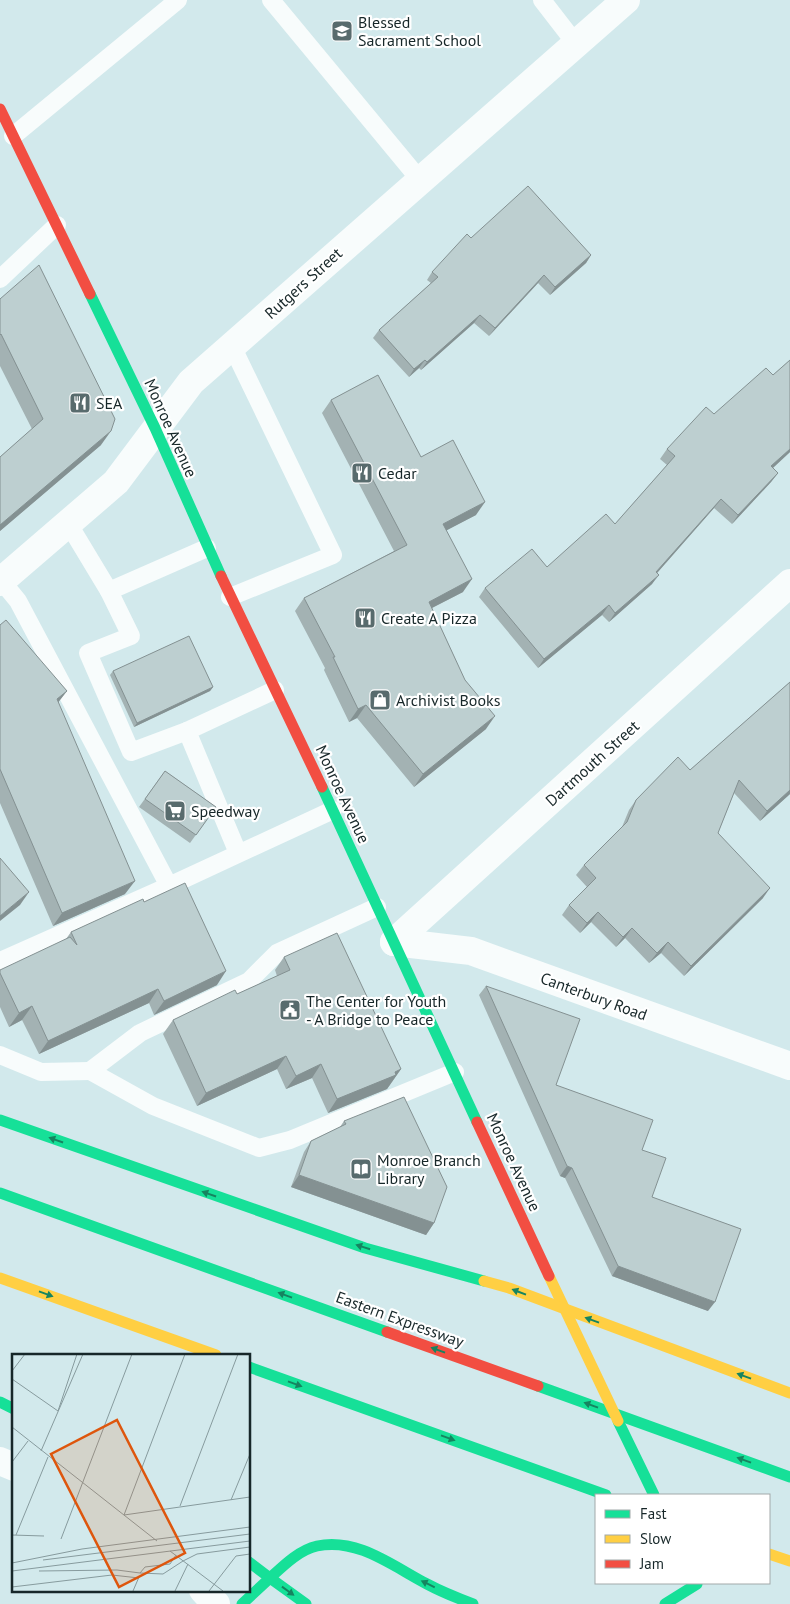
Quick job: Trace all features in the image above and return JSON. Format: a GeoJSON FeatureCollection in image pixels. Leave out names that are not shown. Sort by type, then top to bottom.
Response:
{"type":"FeatureCollection","features":[{"type":"Feature","properties":{"kind":"main road","name":"Monroe Avenue"},"geometry":{"type":"LineString","coordinates":[[0,109],[155,428],[207,548],[333,810],[564,1310],[654,1494]]}},
{"type":"Feature","properties":{"kind":"main road"},"geometry":{"type":"LineString","coordinates":[[0,1120],[365,1248],[509,1288],[790,1393]]}},
{"type":"Feature","properties":{"kind":"main road","name":"Eastern Expressway"},"geometry":{"type":"LineString","coordinates":[[0,1193],[790,1477]]}},
{"type":"Feature","properties":{"kind":"main road"},"geometry":{"type":"LineString","coordinates":[[0,1278],[213,1354]]}},
{"type":"Feature","properties":{"kind":"main road"},"geometry":{"type":"LineString","coordinates":[[250,1367],[603,1494]]}},
{"type":"Feature","properties":{"kind":"main road"},"geometry":{"type":"LineString","coordinates":[[0,1402],[12,1408]]}},
{"type":"Feature","properties":{"kind":"main road"},"geometry":{"type":"LineString","coordinates":[[242,1604],[290,1561],[308,1550],[318,1546],[341,1545],[365,1552],[428,1584],[473,1604]]}},
{"type":"Feature","properties":{"kind":"main road"},"geometry":{"type":"LineString","coordinates":[[770,1554],[790,1561]]}},
{"type":"Feature","properties":{"kind":"main road"},"geometry":{"type":"LineString","coordinates":[[250,1563],[306,1604]]}},
{"type":"Feature","properties":{"kind":"main road"},"geometry":{"type":"LineString","coordinates":[[665,1604],[697,1584],[704,1598]]}},
{"type":"Feature","properties":{"kind":"street","name":"Rutgers Street"},"geometry":{"type":"LineString","coordinates":[[0,581],[116,482],[191,382],[626,0]]}},
{"type":"Feature","properties":{"kind":"street","name":"Dartmouth Street"},"geometry":{"type":"LineString","coordinates":[[394,942],[790,583]]}},
{"type":"Feature","properties":{"kind":"street","name":"Canterbury Road"},"geometry":{"type":"LineString","coordinates":[[394,942],[471,951],[790,1066]]}},
{"type":"Feature","properties":{"kind":"street"},"geometry":{"type":"LineString","coordinates":[[0,1461],[12,1466]]}},
{"type":"Feature","properties":{"kind":"street"},"geometry":{"type":"LineString","coordinates":[[204,1592],[216,1604]]}},
{"type":"Feature","properties":{"kind":"lane"},"geometry":{"type":"LineString","coordinates":[[13,136],[178,0]]}},
{"type":"Feature","properties":{"kind":"lane"},"geometry":{"type":"LineString","coordinates":[[271,0],[420,180]]}},
{"type":"Feature","properties":{"kind":"lane"},"geometry":{"type":"LineString","coordinates":[[542,0],[576,44]]}},
{"type":"Feature","properties":{"kind":"lane"},"geometry":{"type":"LineString","coordinates":[[0,279],[57,226]]}},
{"type":"Feature","properties":{"kind":"lane"},"geometry":{"type":"LineString","coordinates":[[230,597],[333,555],[232,346]]}},
{"type":"Feature","properties":{"kind":"lane"},"geometry":{"type":"LineString","coordinates":[[68,523],[109,591],[131,636],[88,653],[131,752],[187,731],[275,690]]}},
{"type":"Feature","properties":{"kind":"lane"},"geometry":{"type":"LineString","coordinates":[[109,591],[207,548]]}},
{"type":"Feature","properties":{"kind":"lane"},"geometry":{"type":"LineString","coordinates":[[0,581],[18,601],[169,886]]}},
{"type":"Feature","properties":{"kind":"lane"},"geometry":{"type":"LineString","coordinates":[[187,731],[238,853]]}},
{"type":"Feature","properties":{"kind":"lane"},"geometry":{"type":"LineString","coordinates":[[0,961],[333,810]]}},
{"type":"Feature","properties":{"kind":"lane"},"geometry":{"type":"LineString","coordinates":[[90,1070],[140,1033],[249,981],[277,953],[378,907]]}},
{"type":"Feature","properties":{"kind":"lane"},"geometry":{"type":"LineString","coordinates":[[0,1055],[41,1072],[90,1070],[153,1106],[259,1148],[290,1140],[455,1072]]}},
{"type":"Feature","properties":{"kind":"building"},"geometry":{"type":"Polygon","coordinates":[[[528,186],[591,255],[555,287],[544,275],[495,328],[480,315],[427,362],[425,360],[414,369],[379,330],[438,277],[432,272],[467,234],[471,238],[528,186]]]}},
{"type":"Feature","properties":{"kind":"building"},"geometry":{"type":"Polygon","coordinates":[[[39,265],[115,419],[111,431],[0,525],[0,457],[43,419],[0,335],[0,299],[39,265]]]}},
{"type":"Feature","properties":{"kind":"building"},"geometry":{"type":"Polygon","coordinates":[[[790,360],[790,449],[771,466],[778,473],[738,515],[721,499],[656,572],[659,575],[615,613],[609,605],[544,659],[485,588],[532,549],[547,567],[606,514],[615,524],[675,456],[667,449],[706,407],[714,414],[766,368],[773,375],[790,360]]]}},
{"type":"Feature","properties":{"kind":"building"},"geometry":{"type":"Polygon","coordinates":[[[378,375],[421,457],[453,440],[485,502],[443,524],[472,579],[429,602],[465,680],[495,716],[423,774],[366,705],[358,709],[333,657],[335,657],[304,598],[407,545],[331,400],[378,375]]]}},
{"type":"Feature","properties":{"kind":"building"},"geometry":{"type":"Polygon","coordinates":[[[6,620],[67,691],[57,699],[135,881],[62,913],[0,769],[0,625],[6,620]]]}},
{"type":"Feature","properties":{"kind":"building"},"geometry":{"type":"Polygon","coordinates":[[[189,636],[213,687],[137,723],[113,671],[189,636]]]}},
{"type":"Feature","properties":{"kind":"building"},"geometry":{"type":"Polygon","coordinates":[[[790,682],[790,790],[767,811],[739,780],[718,833],[770,888],[691,966],[668,942],[657,953],[632,928],[623,937],[598,912],[587,923],[569,905],[596,878],[584,865],[627,822],[636,800],[678,757],[690,770],[790,682]]]}},
{"type":"Feature","properties":{"kind":"building","name":"Speedway"},"geometry":{"type":"Polygon","coordinates":[[[165,771],[216,807],[196,835],[145,799],[165,771]]]}},
{"type":"Feature","properties":{"kind":"building"},"geometry":{"type":"Polygon","coordinates":[[[0,858],[29,892],[0,916],[0,858]]]}},
{"type":"Feature","properties":{"kind":"building"},"geometry":{"type":"Polygon","coordinates":[[[185,883],[226,971],[164,1001],[158,989],[48,1041],[32,1006],[19,1013],[0,970],[70,937],[77,945],[71,932],[143,899],[144,902],[185,883]]]}},
{"type":"Feature","properties":{"kind":"building","name":"The Center for Youth - A Bridge to Peace"},"geometry":{"type":"Polygon","coordinates":[[[337,933],[401,1069],[395,1072],[396,1075],[337,1099],[321,1064],[296,1076],[286,1056],[206,1093],[173,1020],[235,990],[237,994],[290,970],[284,957],[337,933]]]}},
{"type":"Feature","properties":{"kind":"building"},"geometry":{"type":"Polygon","coordinates":[[[486,986],[580,1019],[556,1085],[653,1120],[642,1150],[666,1158],[652,1197],[741,1229],[715,1302],[618,1266],[572,1168],[567,1166],[486,986]]]}},
{"type":"Feature","properties":{"kind":"building","name":"Monroe Branch Library"},"geometry":{"type":"Polygon","coordinates":[[[404,1097],[447,1187],[434,1223],[299,1175],[311,1141],[346,1124],[344,1121],[404,1097]]]}},
{"type":"Feature","properties":{"kind":"traffic: fast"},"geometry":{"type":"LineString","coordinates":[[90,294],[155,428],[221,576]]}},
{"type":"Feature","properties":{"kind":"traffic: fast"},"geometry":{"type":"LineString","coordinates":[[322,787],[477,1122]]}},
{"type":"Feature","properties":{"kind":"traffic: fast"},"geometry":{"type":"LineString","coordinates":[[0,1120],[365,1248],[484,1281]]}},
{"type":"Feature","properties":{"kind":"traffic: fast"},"geometry":{"type":"LineString","coordinates":[[0,1193],[387,1332]]}},
{"type":"Feature","properties":{"kind":"traffic: fast"},"geometry":{"type":"LineString","coordinates":[[250,1367],[603,1494]]}},
{"type":"Feature","properties":{"kind":"traffic: fast"},"geometry":{"type":"LineString","coordinates":[[538,1386],[790,1477]]}},
{"type":"Feature","properties":{"kind":"traffic: fast"},"geometry":{"type":"LineString","coordinates":[[0,1402],[12,1408]]}},
{"type":"Feature","properties":{"kind":"traffic: fast"},"geometry":{"type":"LineString","coordinates":[[618,1421],[654,1494]]}},
{"type":"Feature","properties":{"kind":"traffic: fast"},"geometry":{"type":"LineString","coordinates":[[306,1604],[270,1578],[304,1551],[317,1546],[332,1544],[346,1546],[375,1555],[433,1587],[473,1604]]}},
{"type":"Feature","properties":{"kind":"traffic: fast"},"geometry":{"type":"LineString","coordinates":[[250,1563],[270,1578]]}},
{"type":"Feature","properties":{"kind":"traffic: fast"},"geometry":{"type":"LineString","coordinates":[[242,1604],[270,1578]]}},
{"type":"Feature","properties":{"kind":"traffic: fast"},"geometry":{"type":"LineString","coordinates":[[665,1604],[697,1584]]}},
{"type":"Feature","properties":{"kind":"traffic: slow"},"geometry":{"type":"LineString","coordinates":[[549,1276],[618,1421]]}},
{"type":"Feature","properties":{"kind":"traffic: slow"},"geometry":{"type":"LineString","coordinates":[[0,1278],[213,1354]]}},
{"type":"Feature","properties":{"kind":"traffic: slow"},"geometry":{"type":"LineString","coordinates":[[484,1281],[509,1288],[790,1393]]}},
{"type":"Feature","properties":{"kind":"traffic: slow"},"geometry":{"type":"LineString","coordinates":[[770,1554],[790,1561]]}},
{"type":"Feature","properties":{"kind":"traffic: jam"},"geometry":{"type":"LineString","coordinates":[[0,109],[90,294]]}},
{"type":"Feature","properties":{"kind":"traffic: jam"},"geometry":{"type":"LineString","coordinates":[[221,576],[322,787]]}},
{"type":"Feature","properties":{"kind":"traffic: jam"},"geometry":{"type":"LineString","coordinates":[[477,1122],[549,1276]]}},
{"type":"Feature","properties":{"kind":"traffic: jam"},"geometry":{"type":"LineString","coordinates":[[387,1332],[538,1386]]}},
{"type":"Feature","properties":{"kind":"place","name":"Blessed Sacrament School"},"geometry":{"type":"Point","coordinates":[342,31]}},
{"type":"Feature","properties":{"kind":"place","name":"SEA"},"geometry":{"type":"Point","coordinates":[80,403]}},
{"type":"Feature","properties":{"kind":"place","name":"Cedar"},"geometry":{"type":"Point","coordinates":[362,473]}},
{"type":"Feature","properties":{"kind":"place","name":"Create A Pizza"},"geometry":{"type":"Point","coordinates":[365,618]}},
{"type":"Feature","properties":{"kind":"place","name":"Archivist Books"},"geometry":{"type":"Point","coordinates":[380,700]}},
{"type":"Feature","properties":{"kind":"place","name":"Speedway"},"geometry":{"type":"Point","coordinates":[175,811]}},
{"type":"Feature","properties":{"kind":"place","name":"The Center for Youth - A Bridge to Peace"},"geometry":{"type":"Point","coordinates":[290,1010]}},
{"type":"Feature","properties":{"kind":"place","name":"Monroe Branch Library"},"geometry":{"type":"Point","coordinates":[361,1169]}}]}
